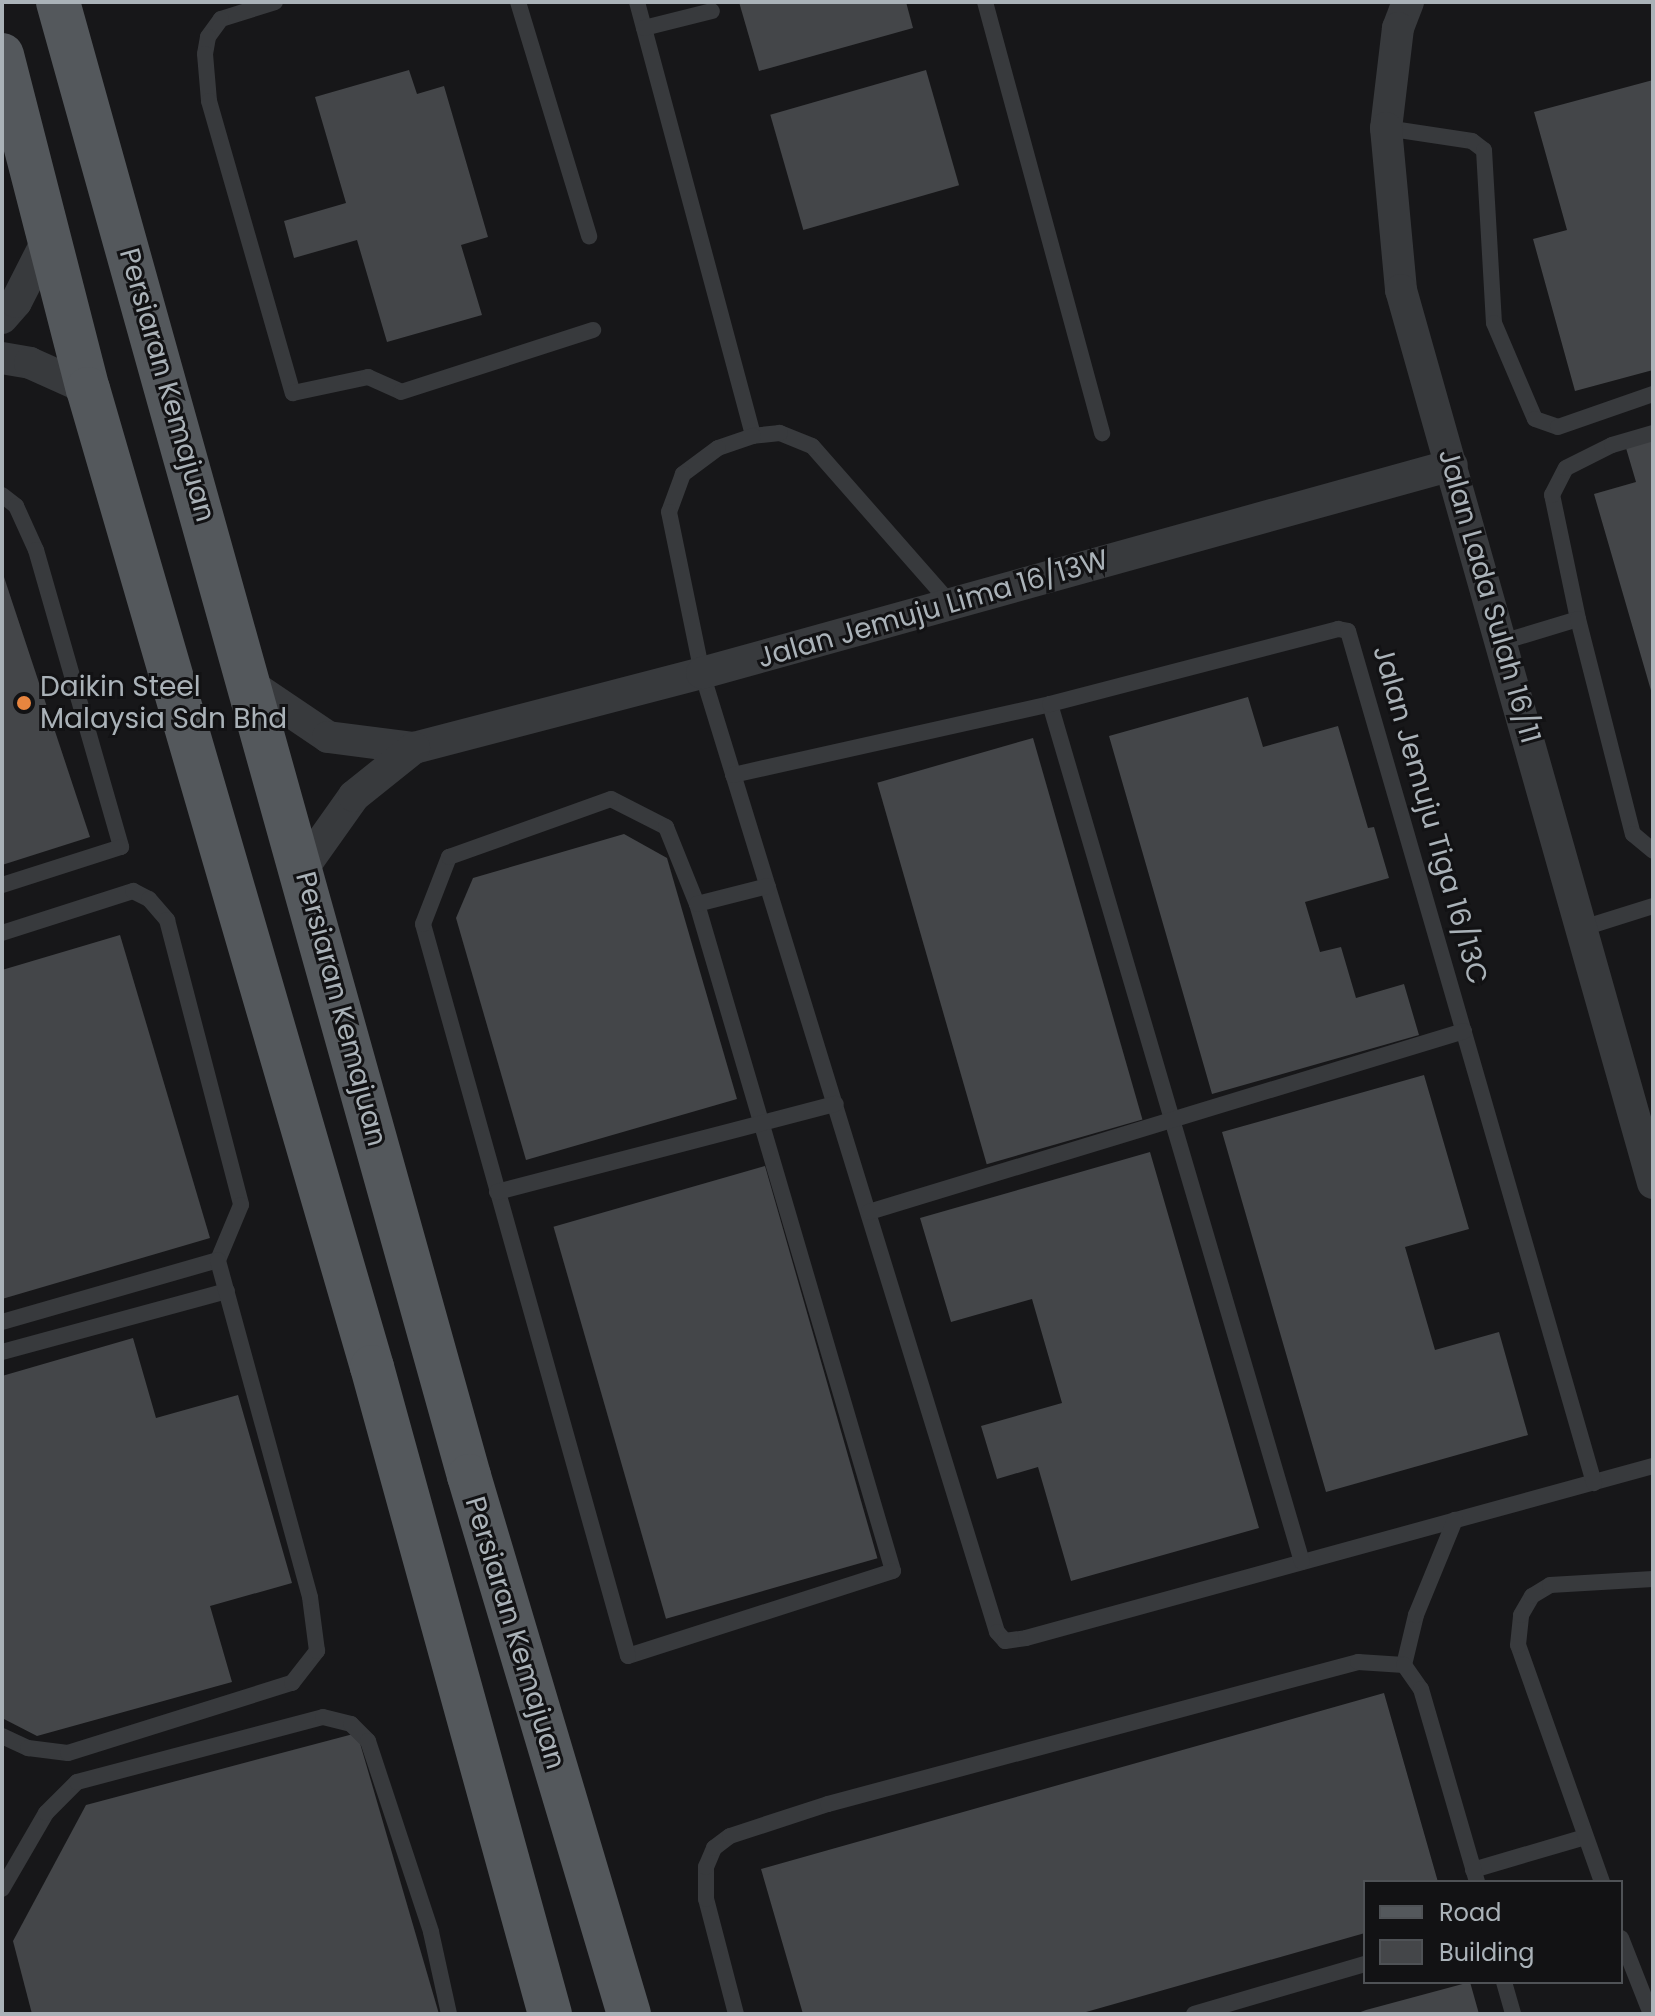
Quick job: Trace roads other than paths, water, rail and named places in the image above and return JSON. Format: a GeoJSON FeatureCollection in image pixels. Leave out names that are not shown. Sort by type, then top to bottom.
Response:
{"type":"FeatureCollection","features":[{"type":"Feature","properties":{"kind":"main road","name":"Persiaran Kemajuan"},"geometry":{"type":"LineString","coordinates":[[58,2],[303,868],[469,1476],[629,2014]]}},
{"type":"Feature","properties":{"kind":"main road"},"geometry":{"type":"LineString","coordinates":[[2,55],[88,389],[372,1367],[550,2014]]}},
{"type":"Feature","properties":{"kind":"main road"},"geometry":{"type":"LineString","coordinates":[[372,1367],[390,1377],[414,1376],[433,1349]]}},
{"type":"Feature","properties":{"kind":"main road"},"geometry":{"type":"LineString","coordinates":[[409,1499],[430,1470],[443,1467],[469,1476]]}},
{"type":"Feature","properties":{"kind":"street","name":"Jalan Lada Sulah 16/11"},"geometry":{"type":"LineString","coordinates":[[1408,2],[1398,28],[1386,128],[1401,290],[1653,1183]]}},
{"type":"Feature","properties":{"kind":"street"},"geometry":{"type":"LineString","coordinates":[[2,318],[16,302],[49,237]]}},
{"type":"Feature","properties":{"kind":"street"},"geometry":{"type":"LineString","coordinates":[[2,358],[30,363],[88,389]]}},
{"type":"Feature","properties":{"kind":"street","name":"Jalan Jemuju Lima 16/13W"},"geometry":{"type":"LineString","coordinates":[[251,685],[328,737],[414,748],[702,673],[1452,465]]}},
{"type":"Feature","properties":{"kind":"street","name":"Jalan Jemuju Lima 16/13W"},"geometry":{"type":"LineString","coordinates":[[303,868],[354,796],[414,748]]}},
{"type":"Feature","properties":{"kind":"lane"},"geometry":{"type":"LineString","coordinates":[[275,2],[221,19],[208,37],[205,54],[209,101],[293,393],[368,377],[401,392],[593,330]]}},
{"type":"Feature","properties":{"kind":"lane"},"geometry":{"type":"LineString","coordinates":[[518,2],[589,236]]}},
{"type":"Feature","properties":{"kind":"lane"},"geometry":{"type":"LineString","coordinates":[[637,2],[753,436]]}},
{"type":"Feature","properties":{"kind":"lane"},"geometry":{"type":"LineString","coordinates":[[985,2],[1102,433]]}},
{"type":"Feature","properties":{"kind":"lane"},"geometry":{"type":"LineString","coordinates":[[644,28],[712,11]]}},
{"type":"Feature","properties":{"kind":"lane"},"geometry":{"type":"LineString","coordinates":[[1386,128],[1472,141],[1484,150],[1494,323],[1535,419],[1558,427],[1653,394]]}},
{"type":"Feature","properties":{"kind":"lane"},"geometry":{"type":"LineString","coordinates":[[951,604],[812,446],[780,433],[753,436],[718,448],[683,474],[669,512],[702,673],[997,1632],[1005,1641],[1653,1466]]}},
{"type":"Feature","properties":{"kind":"lane"},"geometry":{"type":"LineString","coordinates":[[1653,433],[1612,445],[1566,468],[1552,495],[1578,619],[1633,834],[1653,851]]}},
{"type":"Feature","properties":{"kind":"lane"},"geometry":{"type":"LineString","coordinates":[[2,495],[16,506],[36,550],[121,847],[2,885]]}},
{"type":"Feature","properties":{"kind":"lane"},"geometry":{"type":"LineString","coordinates":[[1502,642],[1578,619]]}},
{"type":"Feature","properties":{"kind":"lane","name":"Jalan Jemuju Tiga 16/13C"},"geometry":{"type":"LineString","coordinates":[[733,775],[1050,704],[1338,629],[1348,631],[1594,1483]]}},
{"type":"Feature","properties":{"kind":"lane"},"geometry":{"type":"LineString","coordinates":[[1050,704],[1302,1562]]}},
{"type":"Feature","properties":{"kind":"lane"},"geometry":{"type":"LineString","coordinates":[[611,799],[666,827],[697,904],[760,1122],[893,1571],[650,1653],[628,1656],[623,1652],[423,924],[449,857],[611,799]]}},
{"type":"Feature","properties":{"kind":"lane"},"geometry":{"type":"LineString","coordinates":[[697,904],[768,886]]}},
{"type":"Feature","properties":{"kind":"lane"},"geometry":{"type":"LineString","coordinates":[[2,933],[133,891],[149,899],[167,920],[241,1205],[218,1260],[310,1597],[317,1651],[292,1683],[68,1753],[28,1748],[2,1736]]}},
{"type":"Feature","properties":{"kind":"lane"},"geometry":{"type":"LineString","coordinates":[[1583,928],[1653,906]]}},
{"type":"Feature","properties":{"kind":"lane"},"geometry":{"type":"LineString","coordinates":[[869,1212],[1464,1031]]}},
{"type":"Feature","properties":{"kind":"lane"},"geometry":{"type":"LineString","coordinates":[[497,1192],[836,1104]]}},
{"type":"Feature","properties":{"kind":"lane"},"geometry":{"type":"LineString","coordinates":[[2,1322],[218,1260]]}},
{"type":"Feature","properties":{"kind":"lane"},"geometry":{"type":"LineString","coordinates":[[2,1352],[227,1291]]}},
{"type":"Feature","properties":{"kind":"lane"},"geometry":{"type":"LineString","coordinates":[[1455,1520],[1416,1615],[1404,1665],[1428,1709],[1475,1876],[1585,1837]]}},
{"type":"Feature","properties":{"kind":"lane"},"geometry":{"type":"LineString","coordinates":[[1601,1880],[1518,1645],[1521,1615],[1532,1596],[1550,1585],[1653,1579]]}},
{"type":"Feature","properties":{"kind":"lane"},"geometry":{"type":"LineString","coordinates":[[736,2014],[706,1899],[706,1867],[714,1848],[730,1836],[828,1804],[1358,1662],[1404,1665]]}},
{"type":"Feature","properties":{"kind":"lane"},"geometry":{"type":"LineString","coordinates":[[2,1889],[46,1813],[77,1782],[323,1717],[351,1724],[368,1741],[431,1932],[449,2014]]}},
{"type":"Feature","properties":{"kind":"lane"},"geometry":{"type":"LineString","coordinates":[[1623,1943],[1651,2014]]}},
{"type":"Feature","properties":{"kind":"lane"},"geometry":{"type":"LineString","coordinates":[[1194,2014],[1363,1965]]}},
{"type":"Feature","properties":{"kind":"lane"},"geometry":{"type":"LineString","coordinates":[[1505,1984],[1513,2014]]}},
{"type":"Feature","properties":{"kind":"place","name":"Daikin Steel Malaysia Sdn Bhd"},"geometry":{"type":"Point","coordinates":[24,703]}}]}
